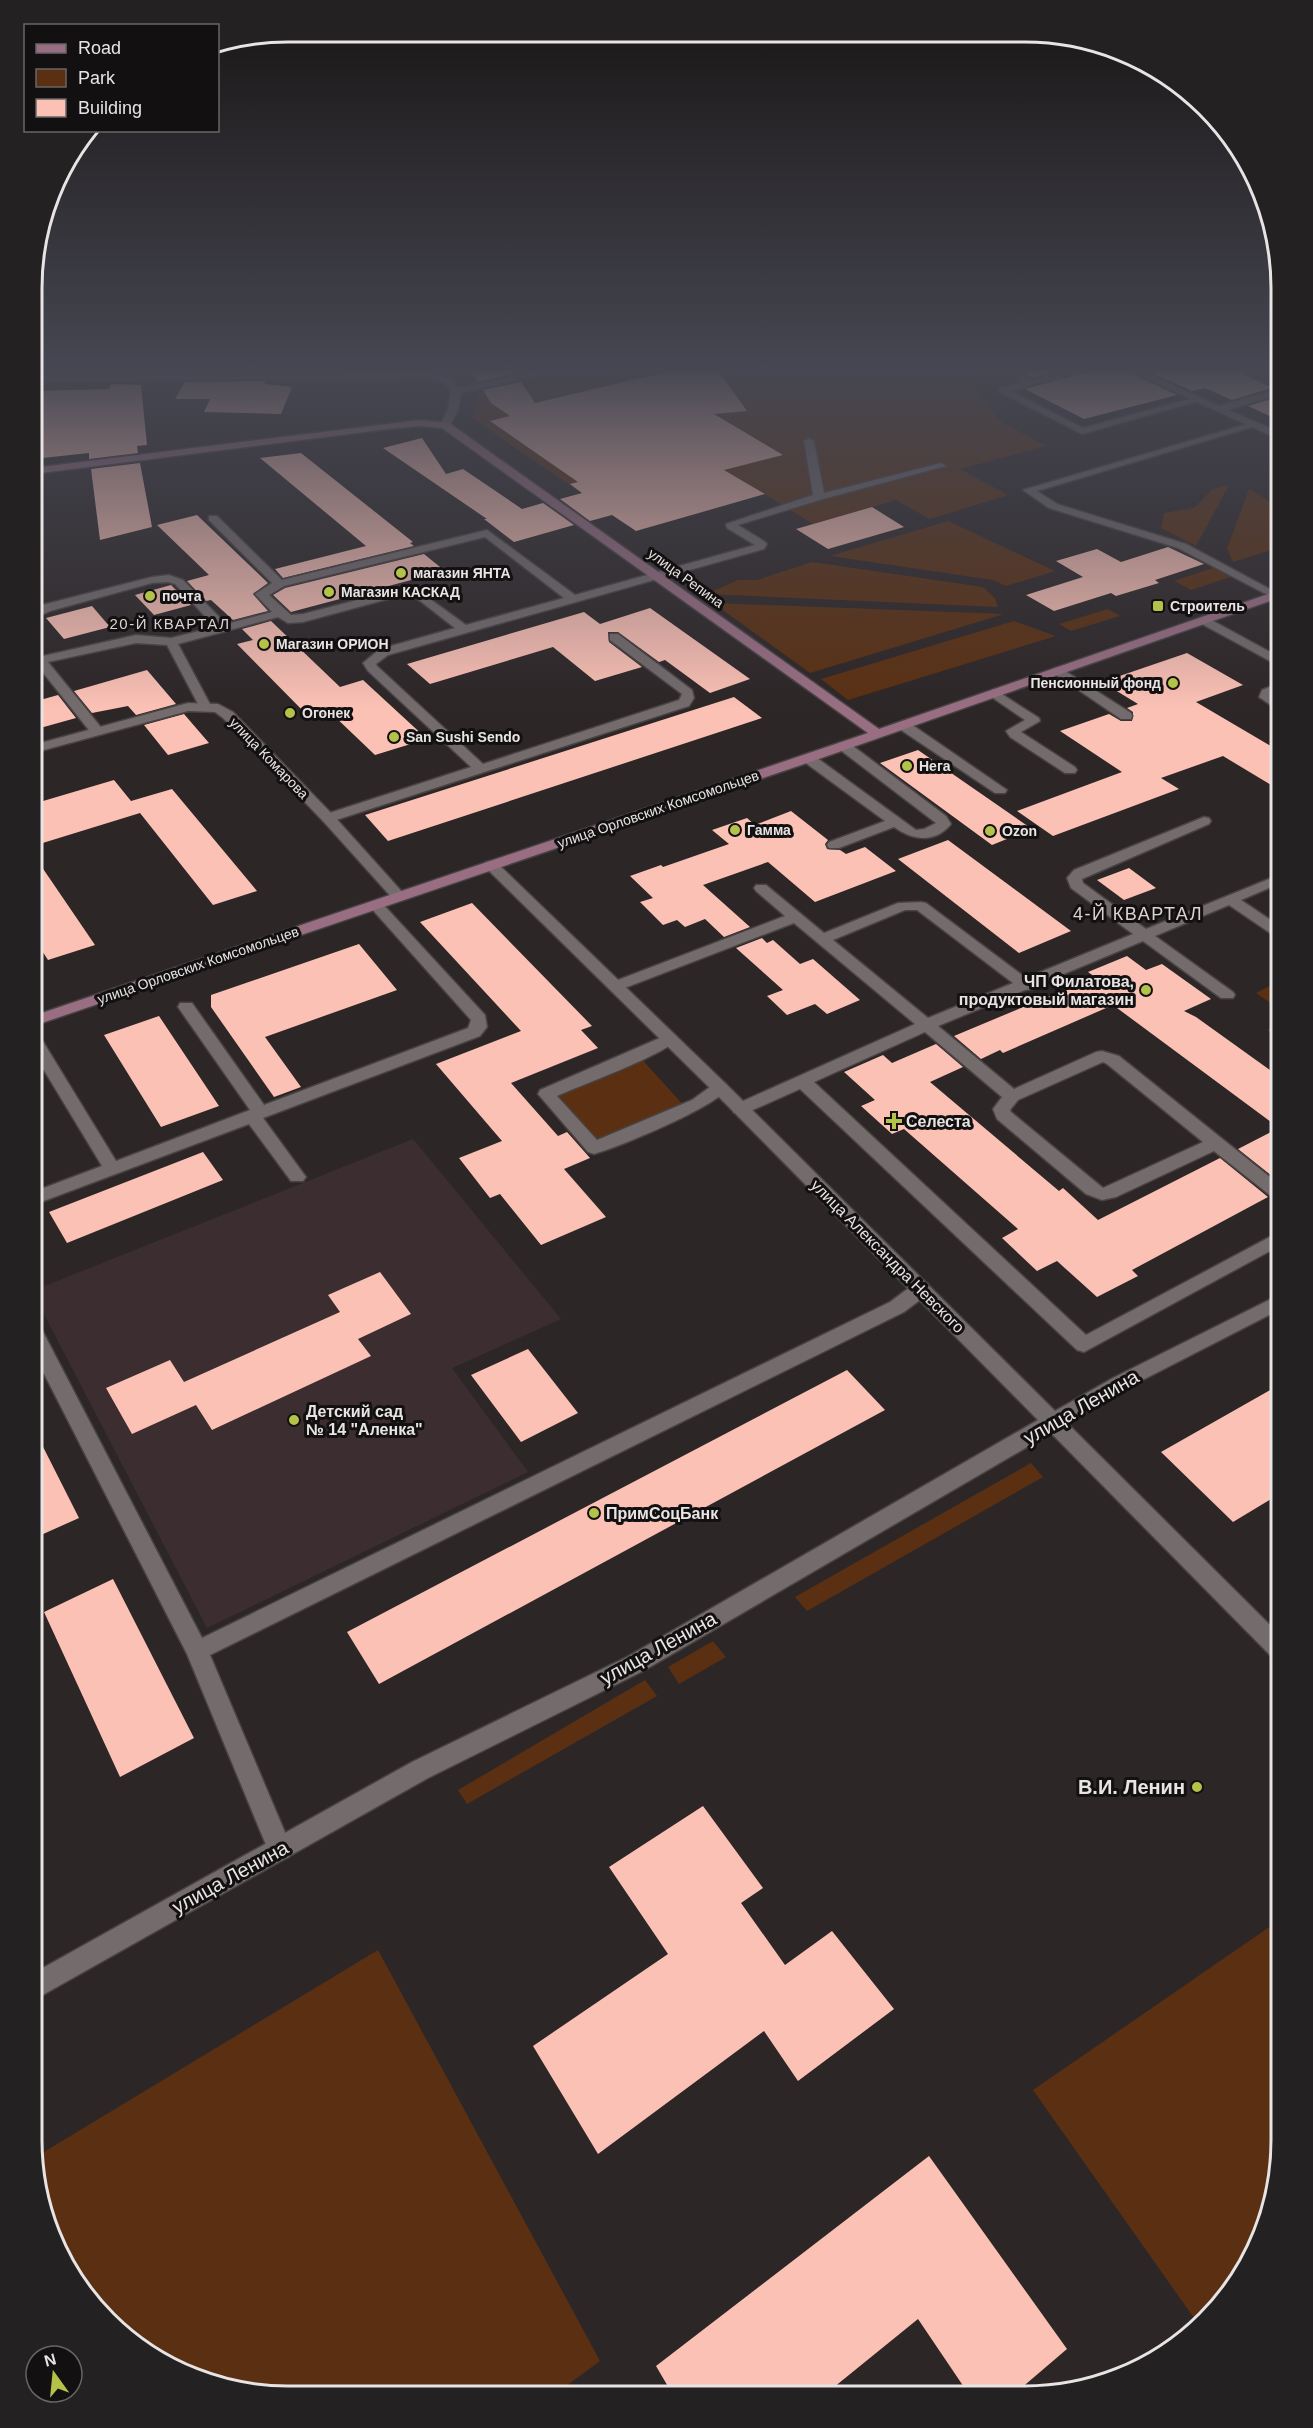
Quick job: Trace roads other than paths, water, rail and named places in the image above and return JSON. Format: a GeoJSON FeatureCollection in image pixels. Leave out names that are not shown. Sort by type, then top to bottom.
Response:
{"type":"FeatureCollection","features":[{"type":"Feature","properties":{"kind":"street","name":"улица Репина"},"geometry":{"type":"LineString","coordinates":[[526,482],[878,734]]}},
{"type":"Feature","properties":{"kind":"street"},"geometry":{"type":"LineString","coordinates":[[816,482],[819,497]]}},
{"type":"Feature","properties":{"kind":"street"},"geometry":{"type":"LineString","coordinates":[[481,769],[369,663],[384,652],[760,547],[761,544],[731,524],[877,482]]}},
{"type":"Feature","properties":{"kind":"street"},"geometry":{"type":"LineString","coordinates":[[1055,482],[1028,490],[1053,506],[1182,546],[1271,592]]}},
{"type":"Feature","properties":{"kind":"street"},"geometry":{"type":"LineString","coordinates":[[213,518],[279,584]]}},
{"type":"Feature","properties":{"kind":"street"},"geometry":{"type":"LineString","coordinates":[[465,630],[412,589],[303,618],[288,619],[261,594],[279,584],[486,533],[573,599]]}},
{"type":"Feature","properties":{"kind":"street"},"geometry":{"type":"LineString","coordinates":[[42,611],[57,605],[152,580],[169,578],[179,582],[224,629]]}},
{"type":"Feature","properties":{"kind":"street","name":"улица Орловских Комсомольцев"},"geometry":{"type":"LineString","coordinates":[[42,1018],[1271,599]]}},
{"type":"Feature","properties":{"kind":"street"},"geometry":{"type":"LineString","coordinates":[[42,657],[136,639],[171,642],[280,613]]}},
{"type":"Feature","properties":{"kind":"street"},"geometry":{"type":"LineString","coordinates":[[1204,620],[1271,657]]}},
{"type":"Feature","properties":{"kind":"street"},"geometry":{"type":"LineString","coordinates":[[328,818],[684,703],[688,698],[688,693],[614,637]]}},
{"type":"Feature","properties":{"kind":"street"},"geometry":{"type":"LineString","coordinates":[[42,746],[174,710],[205,706],[171,642]]}},
{"type":"Feature","properties":{"kind":"street"},"geometry":{"type":"LineString","coordinates":[[42,666],[97,731]]}},
{"type":"Feature","properties":{"kind":"street"},"geometry":{"type":"LineString","coordinates":[[1059,670],[1126,716]]}},
{"type":"Feature","properties":{"kind":"street"},"geometry":{"type":"LineString","coordinates":[[1271,691],[1264,697],[1271,702]]}},
{"type":"Feature","properties":{"kind":"street"},"geometry":{"type":"LineString","coordinates":[[994,693],[1034,721],[1016,729],[1013,731],[1014,734],[1070,770]]}},
{"type":"Feature","properties":{"kind":"street","name":"улица Комарова"},"geometry":{"type":"LineString","coordinates":[[205,706],[218,708],[228,715],[328,818],[399,897]]}},
{"type":"Feature","properties":{"kind":"street"},"geometry":{"type":"LineString","coordinates":[[903,725],[1000,790]]}},
{"type":"Feature","properties":{"kind":"street"},"geometry":{"type":"LineString","coordinates":[[808,758],[916,835],[944,824],[941,819],[844,746]]}},
{"type":"Feature","properties":{"kind":"street"},"geometry":{"type":"LineString","coordinates":[[1204,821],[1079,873],[1074,878],[1076,885],[1227,995]]}},
{"type":"Feature","properties":{"kind":"street"},"geometry":{"type":"LineString","coordinates":[[834,845],[895,822]]}},
{"type":"Feature","properties":{"kind":"street","name":"улица Александра Невского"},"geometry":{"type":"LineString","coordinates":[[491,865],[741,1108],[1271,1641]]}},
{"type":"Feature","properties":{"kind":"street"},"geometry":{"type":"LineString","coordinates":[[741,1108],[927,1025],[1027,986],[1271,882]]}},
{"type":"Feature","properties":{"kind":"street"},"geometry":{"type":"LineString","coordinates":[[761,888],[1012,1096]]}},
{"type":"Feature","properties":{"kind":"street"},"geometry":{"type":"LineString","coordinates":[[1231,900],[1271,927]]}},
{"type":"Feature","properties":{"kind":"street"},"geometry":{"type":"LineString","coordinates":[[42,1196],[474,1032],[479,1027],[479,1019],[376,905]]}},
{"type":"Feature","properties":{"kind":"street"},"geometry":{"type":"LineString","coordinates":[[822,939],[903,906],[921,906],[1027,986]]}},
{"type":"Feature","properties":{"kind":"street"},"geometry":{"type":"LineString","coordinates":[[616,986],[796,917]]}},
{"type":"Feature","properties":{"kind":"street"},"geometry":{"type":"LineString","coordinates":[[186,1007],[297,1177]]}},
{"type":"Feature","properties":{"kind":"street"},"geometry":{"type":"LineString","coordinates":[[669,1039],[647,1052],[546,1094],[594,1148],[698,1104],[720,1088]]}},
{"type":"Feature","properties":{"kind":"street"},"geometry":{"type":"LineString","coordinates":[[42,1054],[112,1169]]}},
{"type":"Feature","properties":{"kind":"street"},"geometry":{"type":"LineString","coordinates":[[1216,1143],[1110,1193],[1102,1194],[1092,1190],[1003,1115],[1001,1109],[1012,1096],[1102,1056],[1113,1060],[1271,1187]]}},
{"type":"Feature","properties":{"kind":"street"},"geometry":{"type":"LineString","coordinates":[[801,1080],[1084,1345],[1271,1242]]}},
{"type":"Feature","properties":{"kind":"street"},"geometry":{"type":"LineString","coordinates":[[197,1651],[886,1312],[921,1289]]}},
{"type":"Feature","properties":{"kind":"street","name":"улица Ленина"},"geometry":{"type":"LineString","coordinates":[[42,1982],[420,1770],[634,1664],[1120,1383],[1271,1307]]}},
{"type":"Feature","properties":{"kind":"street"},"geometry":{"type":"LineString","coordinates":[[42,1349],[197,1651],[280,1849]]}},
{"type":"Feature","properties":{"kind":"place","name":"магазин ЯНТА"},"geometry":{"type":"Point","coordinates":[401,573]}},
{"type":"Feature","properties":{"kind":"place","name":"Магазин КАСКАД"},"geometry":{"type":"Point","coordinates":[329,592]}},
{"type":"Feature","properties":{"kind":"place","name":"почта"},"geometry":{"type":"Point","coordinates":[150,596]}},
{"type":"Feature","properties":{"kind":"place","name":"Строитель"},"geometry":{"type":"Point","coordinates":[1158,606]}},
{"type":"Feature","properties":{"kind":"place","name":"Магазин ОРИОН"},"geometry":{"type":"Point","coordinates":[264,644]}},
{"type":"Feature","properties":{"kind":"place","name":"Пенсионный фонд"},"geometry":{"type":"Point","coordinates":[1173,683]}},
{"type":"Feature","properties":{"kind":"place","name":"Огонек"},"geometry":{"type":"Point","coordinates":[290,713]}},
{"type":"Feature","properties":{"kind":"place","name":"San Sushi Sendo"},"geometry":{"type":"Point","coordinates":[394,737]}},
{"type":"Feature","properties":{"kind":"place","name":"Нега"},"geometry":{"type":"Point","coordinates":[907,766]}},
{"type":"Feature","properties":{"kind":"place","name":"Гамма"},"geometry":{"type":"Point","coordinates":[735,830]}},
{"type":"Feature","properties":{"kind":"place","name":"Ozon"},"geometry":{"type":"Point","coordinates":[990,831]}},
{"type":"Feature","properties":{"kind":"place","name":"ЧП Филатова, продуктовый магазин"},"geometry":{"type":"Point","coordinates":[1146,990]}},
{"type":"Feature","properties":{"kind":"place","name":"Селеста"},"geometry":{"type":"Point","coordinates":[894,1121]}},
{"type":"Feature","properties":{"kind":"place","name":"Детский сад № 14 \"Аленка\""},"geometry":{"type":"Point","coordinates":[294,1420]}},
{"type":"Feature","properties":{"kind":"place","name":"ПримСоцБанк"},"geometry":{"type":"Point","coordinates":[594,1513]}},
{"type":"Feature","properties":{"kind":"place","name":"В.И. Ленин"},"geometry":{"type":"Point","coordinates":[1197,1787]}},
{"type":"Feature","properties":{"kind":"district","name":"20-Й КВАРТАЛ"},"geometry":{"type":"Point","coordinates":[170,624]}},
{"type":"Feature","properties":{"kind":"district","name":"4-Й КВАРТАЛ"},"geometry":{"type":"Point","coordinates":[1138,914]}}]}
